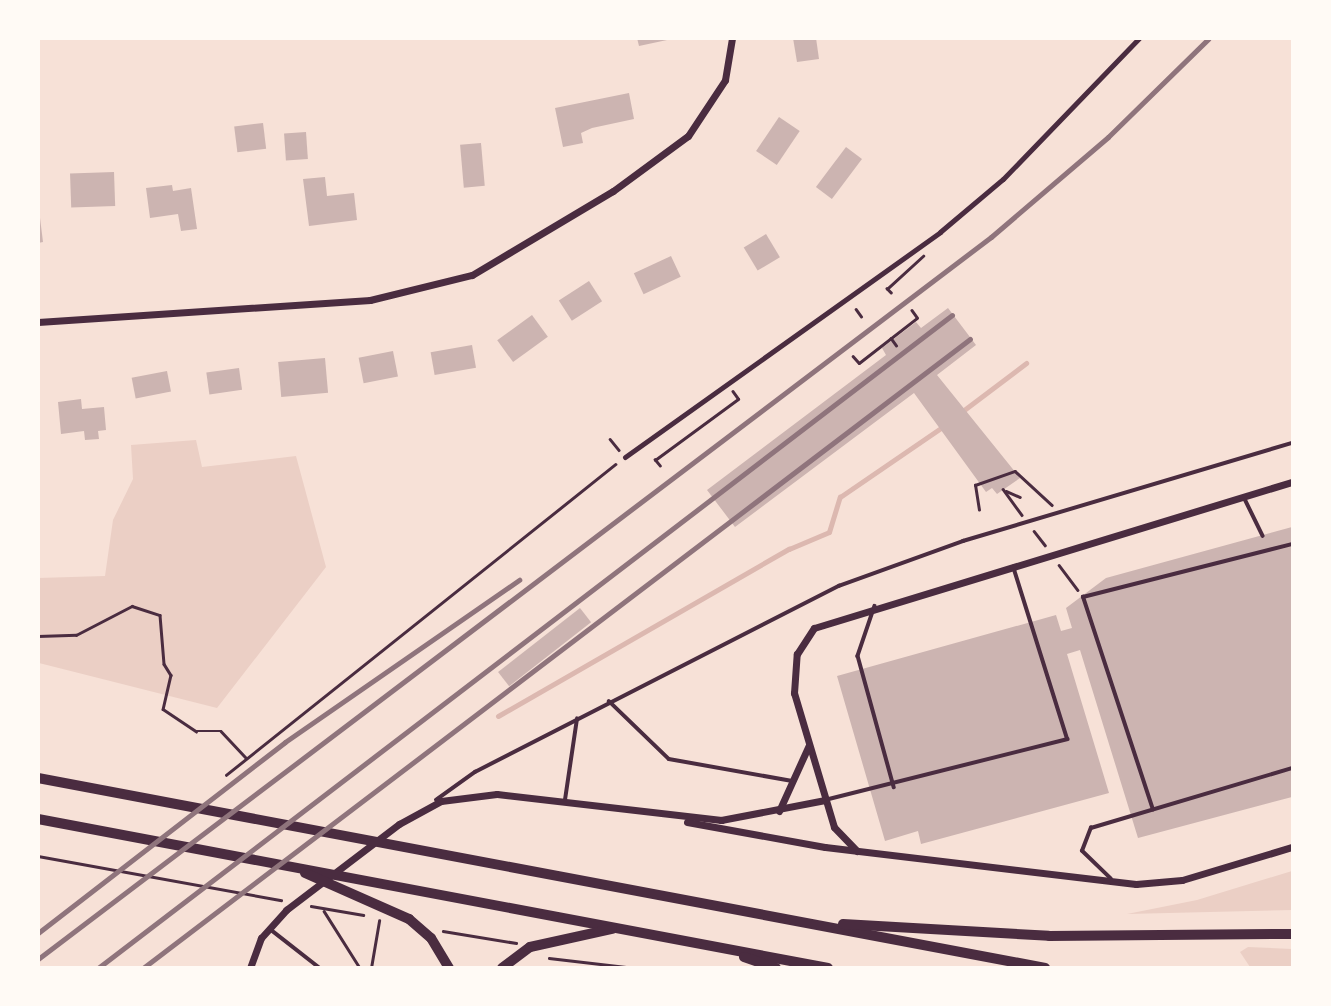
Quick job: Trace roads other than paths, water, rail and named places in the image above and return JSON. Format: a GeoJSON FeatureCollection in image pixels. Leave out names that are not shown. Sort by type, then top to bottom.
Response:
{"type":"FeatureCollection","features":[{"type":"Feature","properties":{"kind":"main road"},"geometry":{"type":"LineString","coordinates":[[38,778],[1045,968]]}},
{"type":"Feature","properties":{"kind":"main road"},"geometry":{"type":"LineString","coordinates":[[38,819],[828,968]]}},
{"type":"Feature","properties":{"kind":"main road"},"geometry":{"type":"LineString","coordinates":[[286,865],[364,898],[422,928],[449,968]]}},
{"type":"Feature","properties":{"kind":"main road"},"geometry":{"type":"LineString","coordinates":[[815,924],[1049,936],[1293,934]]}},
{"type":"Feature","properties":{"kind":"main road"},"geometry":{"type":"LineString","coordinates":[[502,968],[530,947],[618,928]]}},
{"type":"Feature","properties":{"kind":"main road"},"geometry":{"type":"LineString","coordinates":[[694,942],[776,968]]}},
{"type":"Feature","properties":{"kind":"street"},"geometry":{"type":"LineString","coordinates":[[38,322],[370,300],[472,275],[613,191],[688,136],[725,80],[732,38]]}},
{"type":"Feature","properties":{"kind":"street"},"geometry":{"type":"LineString","coordinates":[[625,457],[892,268],[1003,179],[1139,38]]}},
{"type":"Feature","properties":{"kind":"street"},"geometry":{"type":"LineString","coordinates":[[858,851],[838,834],[825,800],[793,684],[802,644],[822,623],[1293,481]]}},
{"type":"Feature","properties":{"kind":"street"},"geometry":{"type":"LineString","coordinates":[[779,811],[809,744]]}},
{"type":"Feature","properties":{"kind":"street"},"geometry":{"type":"LineString","coordinates":[[250,968],[268,928],[428,806],[484,793],[676,819],[858,851],[1116,884],[1175,881],[1293,847]]}},
{"type":"Feature","properties":{"kind":"street"},"geometry":{"type":"LineString","coordinates":[[676,819],[779,811],[825,800]]}},
{"type":"Feature","properties":{"kind":"lane"},"geometry":{"type":"LineString","coordinates":[[428,806],[475,772],[609,701],[839,586],[1058,513],[1293,443]]}},
{"type":"Feature","properties":{"kind":"lane"},"geometry":{"type":"LineString","coordinates":[[1244,496],[1263,536]]}},
{"type":"Feature","properties":{"kind":"lane"},"geometry":{"type":"LineString","coordinates":[[1153,810],[1083,597],[1293,544]]}},
{"type":"Feature","properties":{"kind":"lane"},"geometry":{"type":"LineString","coordinates":[[825,800],[894,788],[1067,739],[1012,565]]}},
{"type":"Feature","properties":{"kind":"lane"},"geometry":{"type":"LineString","coordinates":[[875,606],[859,643],[861,671],[894,788]]}},
{"type":"Feature","properties":{"kind":"lane"},"geometry":{"type":"LineString","coordinates":[[609,701],[669,759],[794,782]]}},
{"type":"Feature","properties":{"kind":"lane"},"geometry":{"type":"LineString","coordinates":[[564,803],[577,719]]}},
{"type":"Feature","properties":{"kind":"lane"},"geometry":{"type":"LineString","coordinates":[[1116,884],[1085,856],[1083,835],[1153,810],[1293,768]]}},
{"type":"Feature","properties":{"kind":"lane"},"geometry":{"type":"LineString","coordinates":[[268,928],[320,968]]}},
{"type":"Feature","properties":{"kind":"waterway"},"geometry":{"type":"LineString","coordinates":[[960,413],[1026,363]]}},
{"type":"Feature","properties":{"kind":"waterway"},"geometry":{"type":"LineString","coordinates":[[498,716],[789,549],[829,532],[840,497],[945,425]]}},
{"type":"Feature","properties":{"kind":"railway"},"geometry":{"type":"LineString","coordinates":[[38,959],[991,237],[1108,137],[1209,38]]}},
{"type":"Feature","properties":{"kind":"railway"},"geometry":{"type":"LineString","coordinates":[[98,968],[952,315]]}},
{"type":"Feature","properties":{"kind":"railway"},"geometry":{"type":"LineString","coordinates":[[143,968],[970,339]]}},
{"type":"Feature","properties":{"kind":"railway"},"geometry":{"type":"LineString","coordinates":[[38,933],[285,742],[519,580]]}}]}
